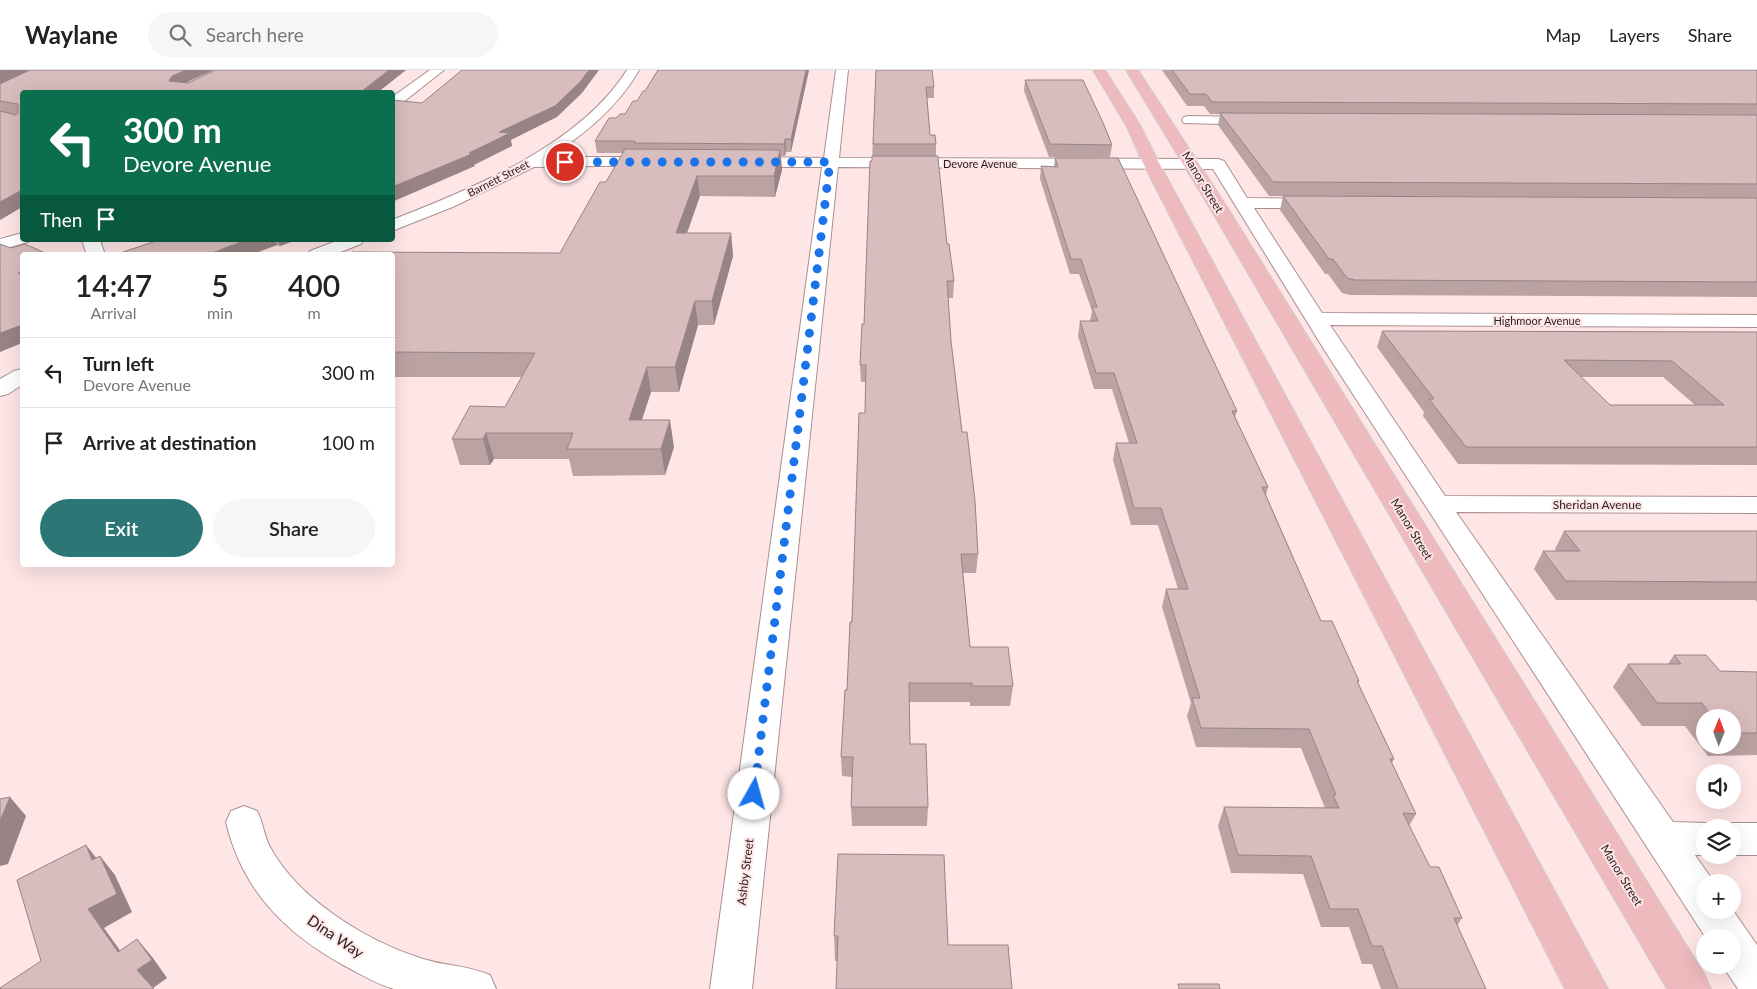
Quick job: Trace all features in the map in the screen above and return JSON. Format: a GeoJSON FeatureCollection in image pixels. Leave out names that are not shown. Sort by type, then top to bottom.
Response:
{"type":"FeatureCollection","features":[{"type":"Feature","properties":{"kind":"main road"},"geometry":{"type":"LineString","coordinates":[[1099,70],[1133,125],[1151,163],[1587,989]]}},
{"type":"Feature","properties":{"kind":"main road","name":"Manor Street"},"geometry":{"type":"LineString","coordinates":[[1132,70],[1206,159],[1690,989]]}},
{"type":"Feature","properties":{"kind":"street"},"geometry":{"type":"LineString","coordinates":[[395,102],[438,70]]}},
{"type":"Feature","properties":{"kind":"street","name":"Barnett Street"},"geometry":{"type":"LineString","coordinates":[[395,225],[450,202],[529,162],[565,139],[599,113],[613,98],[633,70]]}},
{"type":"Feature","properties":{"kind":"street","name":"Ashby Street"},"geometry":{"type":"LineString","coordinates":[[731,989],[842,70]]}},
{"type":"Feature","properties":{"kind":"street"},"geometry":{"type":"LineString","coordinates":[[1198,135],[1189,120],[1268,121]]}},
{"type":"Feature","properties":{"kind":"street"},"geometry":{"type":"LineString","coordinates":[[1206,159],[1242,203],[1437,504],[1696,888]]}},
{"type":"Feature","properties":{"kind":"street","name":"Devore Avenue"},"geometry":{"type":"LineString","coordinates":[[731,162],[1151,163],[1206,159]]}},
{"type":"Feature","properties":{"kind":"street"},"geometry":{"type":"LineString","coordinates":[[529,162],[672,162]]}},
{"type":"Feature","properties":{"kind":"street"},"geometry":{"type":"LineString","coordinates":[[1242,203],[1331,203]]}},
{"type":"Feature","properties":{"kind":"street"},"geometry":{"type":"LineString","coordinates":[[0,245],[20,239]]}},
{"type":"Feature","properties":{"kind":"street"},"geometry":{"type":"LineString","coordinates":[[325,252],[351,242]]}},
{"type":"Feature","properties":{"kind":"street","name":"Highmoor Avenue"},"geometry":{"type":"LineString","coordinates":[[1316,319],[1757,322]]}},
{"type":"Feature","properties":{"kind":"street"},"geometry":{"type":"LineString","coordinates":[[0,389],[20,377]]}},
{"type":"Feature","properties":{"kind":"street","name":"Sheridan Avenue"},"geometry":{"type":"LineString","coordinates":[[1437,504],[1757,506]]}},
{"type":"Feature","properties":{"kind":"street","name":"Dina Way"},"geometry":{"type":"LineString","coordinates":[[244,822],[253,854],[270,880],[310,920],[356,952],[419,978],[475,989]]}},
{"type":"Feature","properties":{"kind":"street"},"geometry":{"type":"LineString","coordinates":[[1663,838],[1696,839]]}},
{"type":"Feature","properties":{"kind":"street"},"geometry":{"type":"LineString","coordinates":[[1741,839],[1757,839]]}},
{"type":"Feature","properties":{"kind":"street"},"geometry":{"type":"LineString","coordinates":[[1741,957],[1757,981]]}},
{"type":"Feature","properties":{"kind":"building"},"geometry":{"type":"Polygon","coordinates":[[[30,70],[186,70],[172,76],[169,81],[188,83],[216,70],[389,70],[364,90],[20,90],[20,191],[0,202],[0,111],[16,115],[18,113],[18,104],[0,101],[0,84],[30,70]]]}},
{"type":"Feature","properties":{"kind":"building"},"geometry":{"type":"Polygon","coordinates":[[[462,70],[589,70],[580,82],[555,106],[499,132],[510,133],[469,153],[472,154],[395,186],[395,100],[422,103],[462,70]]]}},
{"type":"Feature","properties":{"kind":"building"},"geometry":{"type":"Polygon","coordinates":[[[658,70],[806,70],[791,139],[785,139],[784,144],[595,141],[609,118],[616,118],[620,114],[625,114],[633,101],[637,101],[658,70]]]}},
{"type":"Feature","properties":{"kind":"building"},"geometry":{"type":"Polygon","coordinates":[[[876,70],[932,70],[934,87],[926,87],[930,135],[935,135],[936,144],[873,144],[876,70]]]}},
{"type":"Feature","properties":{"kind":"building"},"geometry":{"type":"Polygon","coordinates":[[[1172,70],[1756,70],[1757,104],[1212,102],[1206,94],[1190,94],[1172,70]]]}},
{"type":"Feature","properties":{"kind":"building"},"geometry":{"type":"Polygon","coordinates":[[[1025,80],[1083,80],[1112,145],[1050,144],[1025,80]]]}},
{"type":"Feature","properties":{"kind":"building"},"geometry":{"type":"Polygon","coordinates":[[[1220,113],[1757,115],[1757,184],[1273,182],[1220,113]]]}},
{"type":"Feature","properties":{"kind":"building"},"geometry":{"type":"Polygon","coordinates":[[[625,149],[780,150],[774,176],[697,176],[676,233],[731,233],[712,301],[695,301],[675,367],[647,367],[629,420],[670,420],[661,449],[567,449],[573,433],[486,433],[483,439],[452,439],[470,406],[505,407],[535,353],[395,352],[395,252],[560,253],[600,182],[606,182],[625,149]]]}},
{"type":"Feature","properties":{"kind":"building"},"geometry":{"type":"Polygon","coordinates":[[[872,156],[938,156],[947,244],[949,244],[954,281],[947,281],[951,341],[962,432],[967,432],[975,501],[978,554],[961,554],[970,647],[1008,647],[1013,686],[972,686],[972,683],[909,683],[910,744],[926,744],[928,807],[851,807],[853,757],[841,757],[845,690],[847,690],[850,622],[852,622],[859,413],[865,413],[866,365],[860,365],[862,324],[864,324],[870,161],[872,161],[872,156]]]}},
{"type":"Feature","properties":{"kind":"building"},"geometry":{"type":"Polygon","coordinates":[[[1055,158],[1118,158],[1237,411],[1232,411],[1268,487],[1262,487],[1321,621],[1332,621],[1359,681],[1357,681],[1394,759],[1390,759],[1416,814],[1403,813],[1430,867],[1439,867],[1462,918],[1454,918],[1486,989],[1398,989],[1382,946],[1372,946],[1358,909],[1330,909],[1311,856],[1238,855],[1224,807],[1339,808],[1333,795],[1336,795],[1309,729],[1201,728],[1192,698],[1200,698],[1166,589],[1188,589],[1161,508],[1134,508],[1116,443],[1137,443],[1114,373],[1096,373],[1080,321],[1098,321],[1092,307],[1097,307],[1081,259],[1071,259],[1041,166],[1058,167],[1055,158]]]}},
{"type":"Feature","properties":{"kind":"building"},"geometry":{"type":"Polygon","coordinates":[[[1283,196],[1757,198],[1757,282],[1355,280],[1347,278],[1333,259],[1329,259],[1283,196]]]}},
{"type":"Feature","properties":{"kind":"building"},"geometry":{"type":"Polygon","coordinates":[[[153,242],[241,242],[215,252],[123,252],[153,242]]]}},
{"type":"Feature","properties":{"kind":"building"},"geometry":{"type":"Polygon","coordinates":[[[0,244],[11,248],[25,244],[43,252],[20,252],[20,272],[18,273],[20,274],[20,326],[0,333],[0,244]]]}},
{"type":"Feature","properties":{"kind":"building"},"geometry":{"type":"Polygon","coordinates":[[[1382,331],[1757,332],[1757,447],[1466,447],[1429,399],[1434,399],[1382,331]],[[1564,360],[1610,405],[1724,405],[1672,361],[1564,360]]]}},
{"type":"Feature","properties":{"kind":"building"},"geometry":{"type":"Polygon","coordinates":[[[1564,531],[1757,531],[1757,582],[1566,581],[1543,551],[1580,551],[1564,531]]]}},
{"type":"Feature","properties":{"kind":"building"},"geometry":{"type":"Polygon","coordinates":[[[1674,655],[1706,655],[1720,671],[1757,672],[1757,733],[1741,733],[1741,709],[1706,709],[1702,703],[1657,703],[1628,664],[1681,664],[1674,655]]]}},
{"type":"Feature","properties":{"kind":"building"},"geometry":{"type":"Polygon","coordinates":[[[10,797],[0,821],[0,799],[10,797]]]}},
{"type":"Feature","properties":{"kind":"building"},"geometry":{"type":"Polygon","coordinates":[[[86,845],[92,860],[100,856],[117,894],[88,909],[118,952],[137,939],[152,960],[137,970],[154,989],[0,989],[41,961],[17,880],[86,845]]]}},
{"type":"Feature","properties":{"kind":"building"},"geometry":{"type":"Polygon","coordinates":[[[838,854],[944,855],[948,945],[1008,945],[1012,989],[836,989],[838,936],[834,936],[838,854]]]}},
{"type":"Feature","properties":{"kind":"building"},"geometry":{"type":"Polygon","coordinates":[[[1178,984],[1219,984],[1220,989],[1179,989],[1178,984]]]}},
{"type":"Feature","properties":{"kind":"route"},"geometry":{"type":"LineString","coordinates":[[565,162],[830,162],[754,794]]}}]}
